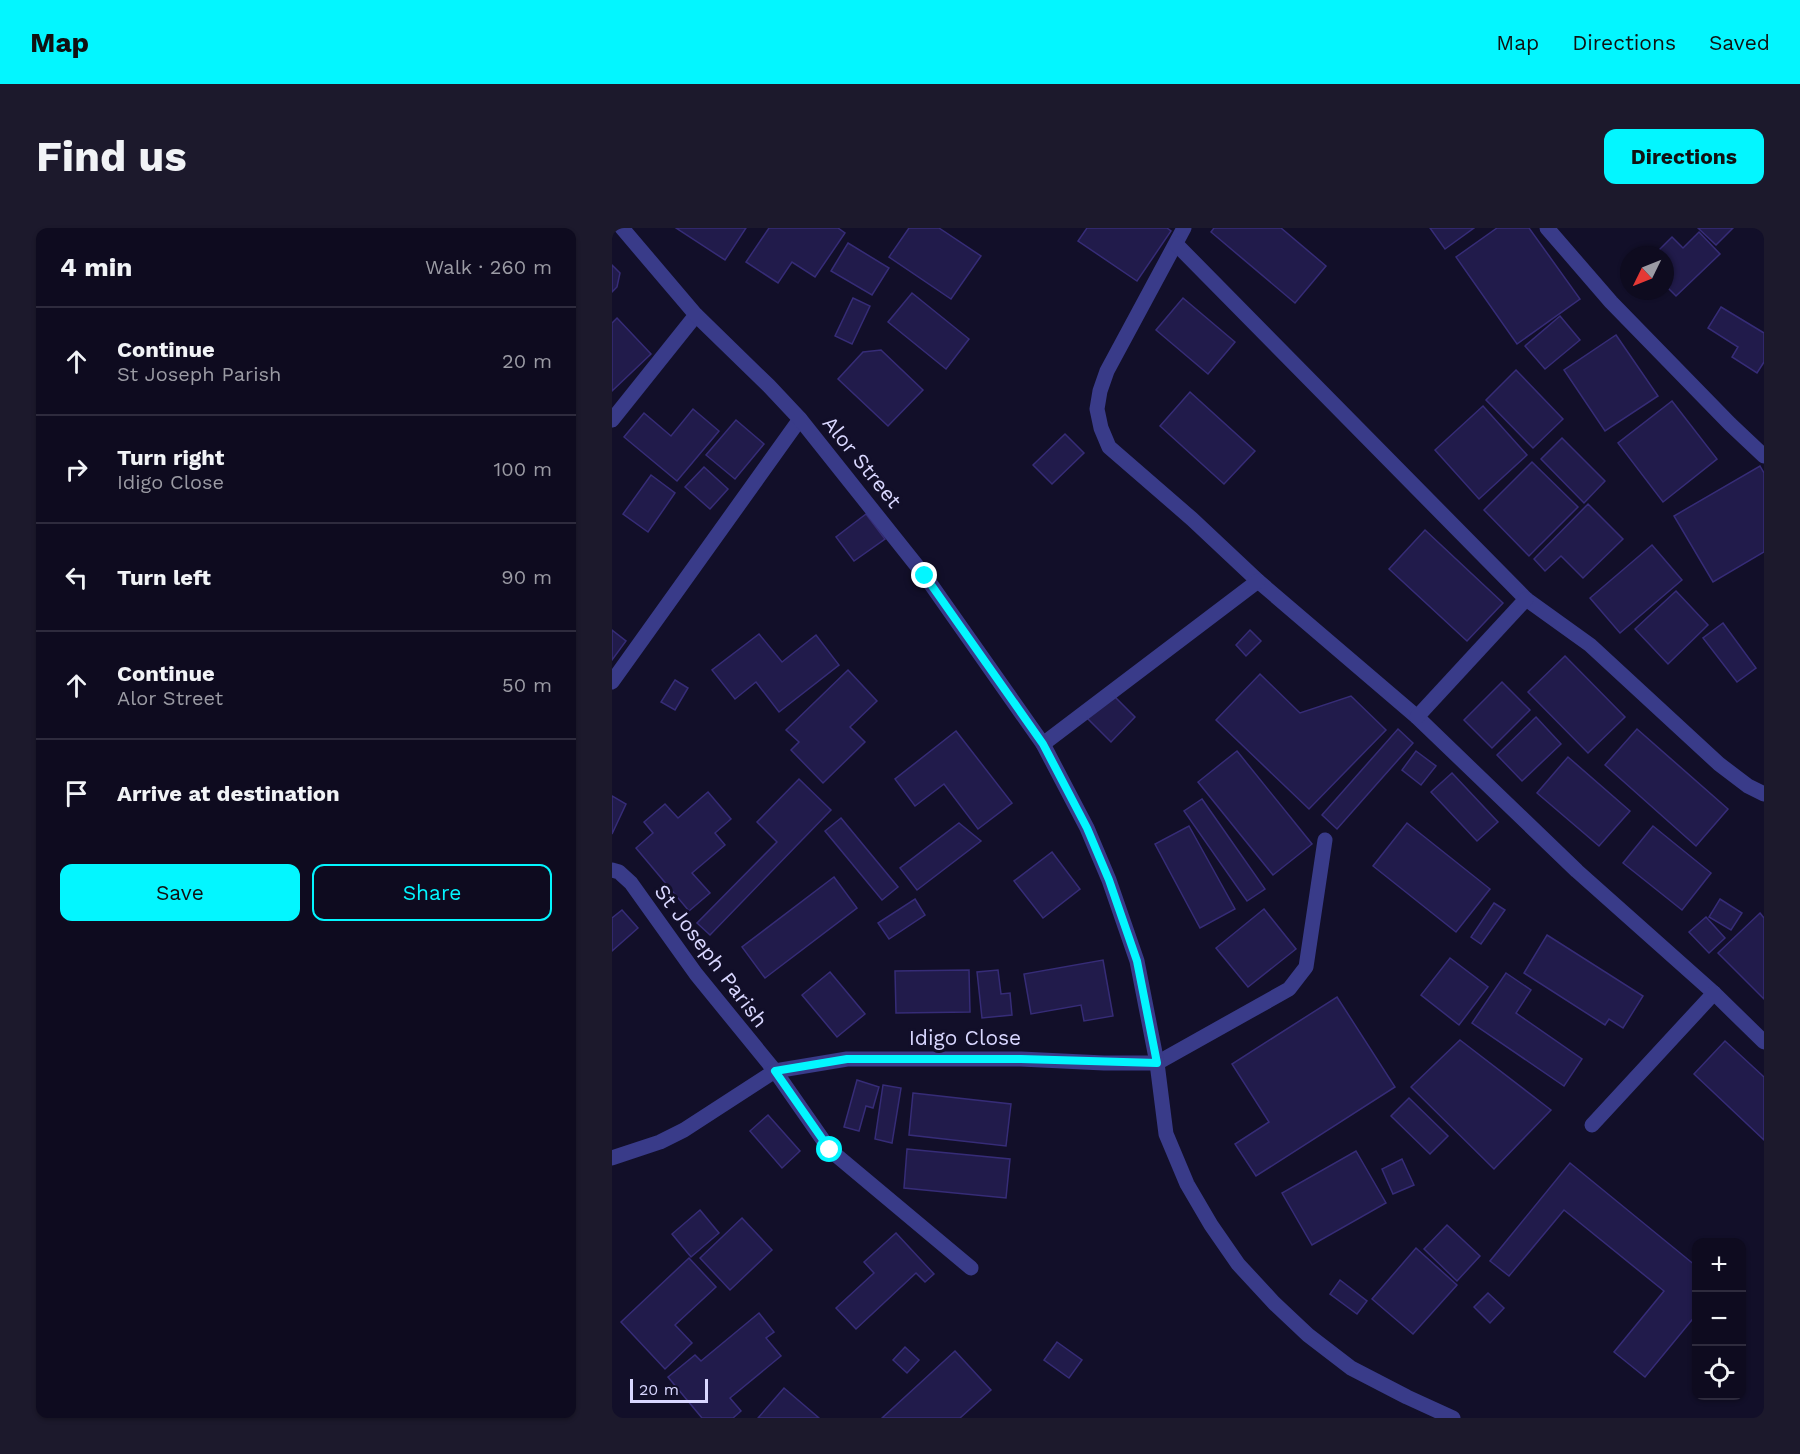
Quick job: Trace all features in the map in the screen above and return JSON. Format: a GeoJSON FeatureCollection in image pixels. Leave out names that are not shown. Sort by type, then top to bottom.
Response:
{"type":"FeatureCollection","features":[{"type":"Feature","properties":{"kind":"street"},"geometry":{"type":"LineString","coordinates":[[1184,228],[1107,371],[1100,391],[1096,409],[1109,447],[1192,519],[1257,581],[1417,717],[1577,872],[1714,993],[1764,1042]]}},
{"type":"Feature","properties":{"kind":"street"},"geometry":{"type":"LineString","coordinates":[[1547,228],[1611,302],[1764,456]]}},
{"type":"Feature","properties":{"kind":"street","name":"Alor Street"},"geometry":{"type":"LineString","coordinates":[[621,229],[696,315],[800,419],[925,576],[1043,744],[1087,828],[1109,880],[1137,961],[1157,1063],[1166,1134],[1187,1184],[1211,1225],[1238,1264],[1308,1335],[1351,1368],[1453,1418]]}},
{"type":"Feature","properties":{"kind":"street"},"geometry":{"type":"LineString","coordinates":[[1176,244],[1526,599],[1590,645],[1719,764],[1748,786],[1764,794]]}},
{"type":"Feature","properties":{"kind":"street"},"geometry":{"type":"LineString","coordinates":[[612,420],[696,315]]}},
{"type":"Feature","properties":{"kind":"street"},"geometry":{"type":"LineString","coordinates":[[612,682],[800,419]]}},
{"type":"Feature","properties":{"kind":"street"},"geometry":{"type":"LineString","coordinates":[[1043,744],[1257,581]]}},
{"type":"Feature","properties":{"kind":"street"},"geometry":{"type":"LineString","coordinates":[[1417,717],[1526,599]]}},
{"type":"Feature","properties":{"kind":"street"},"geometry":{"type":"LineString","coordinates":[[1157,1063],[1289,988],[1306,967],[1324,840]]}},
{"type":"Feature","properties":{"kind":"street","name":"St Joseph Parish"},"geometry":{"type":"LineString","coordinates":[[612,870],[619,872],[630,883],[696,974],[775,1071],[830,1150],[970,1268]]}},
{"type":"Feature","properties":{"kind":"street"},"geometry":{"type":"LineString","coordinates":[[1592,1125],[1714,993]]}},
{"type":"Feature","properties":{"kind":"street","name":"Idigo Close"},"geometry":{"type":"LineString","coordinates":[[775,1071],[858,1059],[1021,1059],[1157,1063]]}},
{"type":"Feature","properties":{"kind":"street"},"geometry":{"type":"LineString","coordinates":[[612,1158],[660,1142],[684,1130],[775,1071]]}},
{"type":"Feature","properties":{"kind":"building"},"geometry":{"type":"Polygon","coordinates":[[[676,228],[746,228],[725,260],[676,228]]]}},
{"type":"Feature","properties":{"kind":"building"},"geometry":{"type":"Polygon","coordinates":[[[769,228],[838,228],[845,233],[815,277],[792,262],[778,283],[746,262],[769,228]]]}},
{"type":"Feature","properties":{"kind":"building"},"geometry":{"type":"Polygon","coordinates":[[[909,228],[939,228],[981,256],[951,299],[889,257],[909,228]]]}},
{"type":"Feature","properties":{"kind":"building"},"geometry":{"type":"Polygon","coordinates":[[[1087,228],[1167,228],[1171,231],[1137,281],[1078,241],[1087,228]]]}},
{"type":"Feature","properties":{"kind":"building"},"geometry":{"type":"Polygon","coordinates":[[[1214,228],[1281,228],[1326,266],[1295,303],[1211,232],[1214,228]]]}},
{"type":"Feature","properties":{"kind":"building"},"geometry":{"type":"Polygon","coordinates":[[[1430,228],[1474,228],[1445,249],[1430,228]]]}},
{"type":"Feature","properties":{"kind":"building"},"geometry":{"type":"Polygon","coordinates":[[[1497,228],[1529,228],[1580,299],[1517,344],[1456,257],[1497,228]]]}},
{"type":"Feature","properties":{"kind":"building"},"geometry":{"type":"Polygon","coordinates":[[[1698,228],[1733,228],[1716,245],[1698,228]]]}},
{"type":"Feature","properties":{"kind":"building"},"geometry":{"type":"Polygon","coordinates":[[[1699,232],[1720,254],[1676,296],[1674,294],[1674,246],[1663,246],[1672,237],[1683,248],[1699,232]]]}},
{"type":"Feature","properties":{"kind":"building"},"geometry":{"type":"Polygon","coordinates":[[[848,243],[889,268],[872,295],[831,271],[848,243]]]}},
{"type":"Feature","properties":{"kind":"building"},"geometry":{"type":"Polygon","coordinates":[[[612,265],[620,273],[617,287],[612,292],[612,265]]]}},
{"type":"Feature","properties":{"kind":"building"},"geometry":{"type":"Polygon","coordinates":[[[912,293],[969,339],[946,369],[888,322],[912,293]]]}},
{"type":"Feature","properties":{"kind":"building"},"geometry":{"type":"Polygon","coordinates":[[[853,298],[870,306],[852,344],[835,336],[853,298]]]}},
{"type":"Feature","properties":{"kind":"building"},"geometry":{"type":"Polygon","coordinates":[[[1183,298],[1235,342],[1208,374],[1156,330],[1183,298]]]}},
{"type":"Feature","properties":{"kind":"building"},"geometry":{"type":"Polygon","coordinates":[[[1721,307],[1764,333],[1764,362],[1757,373],[1732,357],[1738,347],[1708,328],[1721,307]]]}},
{"type":"Feature","properties":{"kind":"building"},"geometry":{"type":"Polygon","coordinates":[[[1560,316],[1580,340],[1545,369],[1525,346],[1560,316]]]}},
{"type":"Feature","properties":{"kind":"building"},"geometry":{"type":"Polygon","coordinates":[[[617,318],[651,354],[612,391],[612,323],[617,318]]]}},
{"type":"Feature","properties":{"kind":"building"},"geometry":{"type":"Polygon","coordinates":[[[1616,335],[1658,396],[1605,431],[1564,370],[1616,335]]]}},
{"type":"Feature","properties":{"kind":"building"},"geometry":{"type":"Polygon","coordinates":[[[881,350],[923,390],[888,426],[838,379],[863,352],[881,350]]]}},
{"type":"Feature","properties":{"kind":"building"},"geometry":{"type":"Polygon","coordinates":[[[1516,370],[1563,419],[1533,448],[1486,400],[1516,370]]]}},
{"type":"Feature","properties":{"kind":"building"},"geometry":{"type":"Polygon","coordinates":[[[1190,392],[1255,451],[1224,484],[1160,426],[1190,392]]]}},
{"type":"Feature","properties":{"kind":"building"},"geometry":{"type":"Polygon","coordinates":[[[1672,401],[1717,459],[1663,502],[1618,443],[1672,401]]]}},
{"type":"Feature","properties":{"kind":"building"},"geometry":{"type":"Polygon","coordinates":[[[1483,406],[1527,455],[1479,499],[1435,450],[1483,406]]]}},
{"type":"Feature","properties":{"kind":"building"},"geometry":{"type":"Polygon","coordinates":[[[693,409],[719,431],[677,481],[624,437],[644,413],[671,436],[693,409]]]}},
{"type":"Feature","properties":{"kind":"building"},"geometry":{"type":"Polygon","coordinates":[[[736,420],[764,444],[735,479],[706,455],[736,420]]]}},
{"type":"Feature","properties":{"kind":"building"},"geometry":{"type":"Polygon","coordinates":[[[1065,434],[1084,453],[1052,484],[1033,465],[1065,434]]]}},
{"type":"Feature","properties":{"kind":"building"},"geometry":{"type":"Polygon","coordinates":[[[1562,438],[1605,481],[1584,503],[1541,459],[1562,438]]]}},
{"type":"Feature","properties":{"kind":"building"},"geometry":{"type":"Polygon","coordinates":[[[1532,462],[1578,507],[1529,556],[1484,510],[1532,462]]]}},
{"type":"Feature","properties":{"kind":"building"},"geometry":{"type":"Polygon","coordinates":[[[1760,466],[1764,473],[1764,552],[1713,582],[1674,516],[1760,466]]]}},
{"type":"Feature","properties":{"kind":"building"},"geometry":{"type":"Polygon","coordinates":[[[704,467],[728,489],[710,509],[685,487],[704,467]]]}},
{"type":"Feature","properties":{"kind":"building"},"geometry":{"type":"Polygon","coordinates":[[[651,475],[675,493],[648,532],[623,514],[651,475]]]}},
{"type":"Feature","properties":{"kind":"building"},"geometry":{"type":"Polygon","coordinates":[[[1588,504],[1623,539],[1583,578],[1561,556],[1545,571],[1534,559],[1588,504]]]}},
{"type":"Feature","properties":{"kind":"building"},"geometry":{"type":"Polygon","coordinates":[[[866,514],[885,539],[854,561],[836,537],[866,514]]]}},
{"type":"Feature","properties":{"kind":"building"},"geometry":{"type":"Polygon","coordinates":[[[1425,530],[1503,603],[1467,641],[1389,569],[1425,530]]]}},
{"type":"Feature","properties":{"kind":"building"},"geometry":{"type":"Polygon","coordinates":[[[1652,545],[1682,580],[1620,633],[1590,598],[1652,545]]]}},
{"type":"Feature","properties":{"kind":"building"},"geometry":{"type":"Polygon","coordinates":[[[1676,591],[1708,625],[1668,664],[1635,629],[1676,591]]]}},
{"type":"Feature","properties":{"kind":"building"},"geometry":{"type":"Polygon","coordinates":[[[1723,623],[1756,668],[1737,682],[1703,638],[1723,623]]]}},
{"type":"Feature","properties":{"kind":"building"},"geometry":{"type":"Polygon","coordinates":[[[612,630],[626,641],[612,660],[612,630]]]}},
{"type":"Feature","properties":{"kind":"building"},"geometry":{"type":"Polygon","coordinates":[[[1250,630],[1261,641],[1246,656],[1236,645],[1250,630]]]}},
{"type":"Feature","properties":{"kind":"building"},"geometry":{"type":"Polygon","coordinates":[[[759,634],[782,662],[816,635],[839,665],[779,712],[756,682],[735,699],[712,670],[759,634]]]}},
{"type":"Feature","properties":{"kind":"building"},"geometry":{"type":"Polygon","coordinates":[[[1565,656],[1625,717],[1588,753],[1528,692],[1565,656]]]}},
{"type":"Feature","properties":{"kind":"building"},"geometry":{"type":"Polygon","coordinates":[[[848,670],[877,701],[850,727],[865,742],[823,783],[791,750],[799,742],[786,730],[848,670]]]}},
{"type":"Feature","properties":{"kind":"building"},"geometry":{"type":"Polygon","coordinates":[[[1260,674],[1300,713],[1351,696],[1386,730],[1309,809],[1216,720],[1260,674]]]}},
{"type":"Feature","properties":{"kind":"building"},"geometry":{"type":"Polygon","coordinates":[[[675,680],[688,688],[675,710],[661,702],[675,680]]]}},
{"type":"Feature","properties":{"kind":"building"},"geometry":{"type":"Polygon","coordinates":[[[1502,682],[1530,710],[1492,748],[1464,720],[1502,682]]]}},
{"type":"Feature","properties":{"kind":"building"},"geometry":{"type":"Polygon","coordinates":[[[1111,693],[1135,717],[1111,742],[1087,718],[1111,693]]]}},
{"type":"Feature","properties":{"kind":"building"},"geometry":{"type":"Polygon","coordinates":[[[1536,717],[1561,744],[1522,781],[1497,755],[1536,717]]]}},
{"type":"Feature","properties":{"kind":"building"},"geometry":{"type":"Polygon","coordinates":[[[1398,729],[1413,743],[1337,829],[1322,815],[1398,729]]]}},
{"type":"Feature","properties":{"kind":"building"},"geometry":{"type":"Polygon","coordinates":[[[1637,729],[1728,809],[1696,846],[1605,765],[1637,729]]]}},
{"type":"Feature","properties":{"kind":"building"},"geometry":{"type":"Polygon","coordinates":[[[956,731],[1012,803],[978,829],[944,784],[915,806],[895,779],[956,731]]]}},
{"type":"Feature","properties":{"kind":"building"},"geometry":{"type":"Polygon","coordinates":[[[1237,751],[1312,844],[1273,875],[1198,782],[1237,751]]]}},
{"type":"Feature","properties":{"kind":"building"},"geometry":{"type":"Polygon","coordinates":[[[1416,751],[1436,766],[1421,785],[1402,770],[1416,751]]]}},
{"type":"Feature","properties":{"kind":"building"},"geometry":{"type":"Polygon","coordinates":[[[1568,757],[1630,811],[1599,846],[1537,793],[1568,757]]]}},
{"type":"Feature","properties":{"kind":"building"},"geometry":{"type":"Polygon","coordinates":[[[1452,773],[1498,822],[1477,841],[1431,792],[1452,773]]]}},
{"type":"Feature","properties":{"kind":"building"},"geometry":{"type":"Polygon","coordinates":[[[799,779],[831,810],[710,935],[697,923],[777,842],[757,822],[799,779]]]}},
{"type":"Feature","properties":{"kind":"building"},"geometry":{"type":"Polygon","coordinates":[[[708,792],[731,819],[715,833],[725,845],[692,873],[710,893],[689,911],[636,848],[653,833],[644,822],[665,804],[678,818],[708,792]]]}},
{"type":"Feature","properties":{"kind":"building"},"geometry":{"type":"Polygon","coordinates":[[[612,796],[626,804],[612,834],[612,796]]]}},
{"type":"Feature","properties":{"kind":"building"},"geometry":{"type":"Polygon","coordinates":[[[1202,799],[1265,889],[1247,901],[1184,811],[1202,799]]]}},
{"type":"Feature","properties":{"kind":"building"},"geometry":{"type":"Polygon","coordinates":[[[841,818],[898,887],[882,900],[825,831],[841,818]]]}},
{"type":"Feature","properties":{"kind":"building"},"geometry":{"type":"Polygon","coordinates":[[[959,823],[981,841],[917,890],[900,868],[959,823]]]}},
{"type":"Feature","properties":{"kind":"building"},"geometry":{"type":"Polygon","coordinates":[[[1407,823],[1490,889],[1456,932],[1373,866],[1407,823]]]}},
{"type":"Feature","properties":{"kind":"building"},"geometry":{"type":"Polygon","coordinates":[[[1189,826],[1235,909],[1200,928],[1155,844],[1189,826]]]}},
{"type":"Feature","properties":{"kind":"building"},"geometry":{"type":"Polygon","coordinates":[[[1653,826],[1711,873],[1682,910],[1623,863],[1653,826]]]}},
{"type":"Feature","properties":{"kind":"building"},"geometry":{"type":"Polygon","coordinates":[[[1052,852],[1080,889],[1043,918],[1014,881],[1052,852]]]}},
{"type":"Feature","properties":{"kind":"building"},"geometry":{"type":"Polygon","coordinates":[[[834,877],[857,908],[765,978],[742,947],[834,877]]]}},
{"type":"Feature","properties":{"kind":"building"},"geometry":{"type":"Polygon","coordinates":[[[915,899],[925,915],[889,939],[878,923],[915,899]]]}},
{"type":"Feature","properties":{"kind":"building"},"geometry":{"type":"Polygon","coordinates":[[[1720,899],[1742,913],[1731,930],[1709,917],[1720,899]]]}},
{"type":"Feature","properties":{"kind":"building"},"geometry":{"type":"Polygon","coordinates":[[[1494,903],[1505,910],[1481,944],[1471,937],[1494,903]]]}},
{"type":"Feature","properties":{"kind":"building"},"geometry":{"type":"Polygon","coordinates":[[[1264,909],[1296,949],[1248,987],[1216,948],[1264,909]]]}},
{"type":"Feature","properties":{"kind":"building"},"geometry":{"type":"Polygon","coordinates":[[[622,910],[638,928],[612,951],[612,918],[622,910]]]}},
{"type":"Feature","properties":{"kind":"building"},"geometry":{"type":"Polygon","coordinates":[[[1760,913],[1764,918],[1764,999],[1718,953],[1760,913]]]}},
{"type":"Feature","properties":{"kind":"building"},"geometry":{"type":"Polygon","coordinates":[[[1706,917],[1725,938],[1709,953],[1689,932],[1706,917]]]}},
{"type":"Feature","properties":{"kind":"building"},"geometry":{"type":"Polygon","coordinates":[[[1547,935],[1643,996],[1623,1028],[1609,1019],[1605,1025],[1524,973],[1547,935]]]}},
{"type":"Feature","properties":{"kind":"building"},"geometry":{"type":"Polygon","coordinates":[[[1450,958],[1488,987],[1459,1025],[1421,995],[1450,958]]]}},
{"type":"Feature","properties":{"kind":"building"},"geometry":{"type":"Polygon","coordinates":[[[1103,960],[1113,1016],[1084,1021],[1081,1005],[1031,1014],[1024,974],[1103,960]]]}},
{"type":"Feature","properties":{"kind":"building"},"geometry":{"type":"Polygon","coordinates":[[[969,970],[970,1012],[896,1013],[895,971],[969,970]]]}},
{"type":"Feature","properties":{"kind":"building"},"geometry":{"type":"Polygon","coordinates":[[[998,970],[1001,994],[1010,993],[1012,1015],[982,1018],[977,972],[998,970]]]}},
{"type":"Feature","properties":{"kind":"building"},"geometry":{"type":"Polygon","coordinates":[[[830,972],[865,1014],[837,1037],[802,995],[830,972]]]}},
{"type":"Feature","properties":{"kind":"building"},"geometry":{"type":"Polygon","coordinates":[[[1506,973],[1531,990],[1516,1013],[1582,1059],[1564,1086],[1472,1023],[1506,973]]]}},
{"type":"Feature","properties":{"kind":"building"},"geometry":{"type":"Polygon","coordinates":[[[1337,997],[1395,1087],[1256,1176],[1235,1144],[1269,1122],[1232,1064],[1337,997]]]}},
{"type":"Feature","properties":{"kind":"building"},"geometry":{"type":"Polygon","coordinates":[[[1460,1040],[1551,1110],[1494,1169],[1411,1087],[1460,1040]]]}},
{"type":"Feature","properties":{"kind":"building"},"geometry":{"type":"Polygon","coordinates":[[[1725,1041],[1764,1077],[1764,1140],[1694,1074],[1725,1041]]]}},
{"type":"Feature","properties":{"kind":"building"},"geometry":{"type":"Polygon","coordinates":[[[857,1080],[879,1087],[873,1108],[866,1106],[859,1131],[844,1127],[857,1080]]]}},
{"type":"Feature","properties":{"kind":"building"},"geometry":{"type":"Polygon","coordinates":[[[883,1085],[901,1088],[892,1143],[875,1139],[883,1085]]]}},
{"type":"Feature","properties":{"kind":"building"},"geometry":{"type":"Polygon","coordinates":[[[913,1093],[1011,1104],[1006,1146],[909,1135],[913,1093]]]}},
{"type":"Feature","properties":{"kind":"building"},"geometry":{"type":"Polygon","coordinates":[[[1409,1098],[1448,1136],[1430,1154],[1391,1116],[1409,1098]]]}},
{"type":"Feature","properties":{"kind":"building"},"geometry":{"type":"Polygon","coordinates":[[[768,1115],[800,1151],[782,1168],[750,1131],[768,1115]]]}},
{"type":"Feature","properties":{"kind":"building"},"geometry":{"type":"Polygon","coordinates":[[[907,1149],[1010,1159],[1006,1198],[904,1188],[907,1149]]]}},
{"type":"Feature","properties":{"kind":"building"},"geometry":{"type":"Polygon","coordinates":[[[1356,1151],[1386,1203],[1312,1245],[1282,1193],[1356,1151]]]}},
{"type":"Feature","properties":{"kind":"building"},"geometry":{"type":"Polygon","coordinates":[[[1402,1159],[1414,1185],[1393,1194],[1382,1169],[1402,1159]]]}},
{"type":"Feature","properties":{"kind":"building"},"geometry":{"type":"Polygon","coordinates":[[[1570,1163],[1692,1263],[1692,1320],[1645,1377],[1614,1352],[1664,1291],[1564,1210],[1509,1276],[1490,1261],[1570,1163]]]}},
{"type":"Feature","properties":{"kind":"building"},"geometry":{"type":"Polygon","coordinates":[[[700,1210],[719,1233],[691,1257],[672,1234],[700,1210]]]}},
{"type":"Feature","properties":{"kind":"building"},"geometry":{"type":"Polygon","coordinates":[[[742,1218],[772,1250],[730,1290],[700,1258],[742,1218]]]}},
{"type":"Feature","properties":{"kind":"building"},"geometry":{"type":"Polygon","coordinates":[[[1447,1225],[1480,1256],[1457,1281],[1424,1249],[1447,1225]]]}},
{"type":"Feature","properties":{"kind":"building"},"geometry":{"type":"Polygon","coordinates":[[[896,1233],[934,1274],[925,1282],[916,1273],[856,1329],[836,1308],[874,1273],[864,1262],[896,1233]]]}},
{"type":"Feature","properties":{"kind":"building"},"geometry":{"type":"Polygon","coordinates":[[[1416,1248],[1457,1285],[1413,1334],[1372,1299],[1416,1248]]]}},
{"type":"Feature","properties":{"kind":"building"},"geometry":{"type":"Polygon","coordinates":[[[689,1258],[716,1287],[675,1325],[692,1343],[665,1369],[621,1322],[689,1258]]]}},
{"type":"Feature","properties":{"kind":"building"},"geometry":{"type":"Polygon","coordinates":[[[1340,1280],[1367,1301],[1357,1314],[1330,1294],[1340,1280]]]}},
{"type":"Feature","properties":{"kind":"building"},"geometry":{"type":"Polygon","coordinates":[[[1488,1293],[1504,1308],[1490,1323],[1474,1307],[1488,1293]]]}},
{"type":"Feature","properties":{"kind":"building"},"geometry":{"type":"Polygon","coordinates":[[[759,1313],[774,1332],[766,1338],[781,1356],[730,1398],[741,1411],[733,1418],[702,1418],[668,1377],[695,1355],[701,1361],[759,1313]]]}},
{"type":"Feature","properties":{"kind":"building"},"geometry":{"type":"Polygon","coordinates":[[[1057,1342],[1082,1360],[1069,1378],[1044,1360],[1057,1342]]]}},
{"type":"Feature","properties":{"kind":"building"},"geometry":{"type":"Polygon","coordinates":[[[905,1347],[919,1360],[907,1373],[893,1360],[905,1347]]]}},
{"type":"Feature","properties":{"kind":"building"},"geometry":{"type":"Polygon","coordinates":[[[955,1351],[991,1390],[960,1418],[882,1418],[955,1351]]]}},
{"type":"Feature","properties":{"kind":"building"},"geometry":{"type":"Polygon","coordinates":[[[784,1388],[819,1418],[758,1418],[784,1388]]]}},
{"type":"Feature","properties":{"kind":"route"},"geometry":{"type":"LineString","coordinates":[[830,1150],[775,1071],[847,1059],[1021,1059],[1157,1063],[1137,961],[1109,880],[1087,828],[1043,744],[925,576]]}}]}
